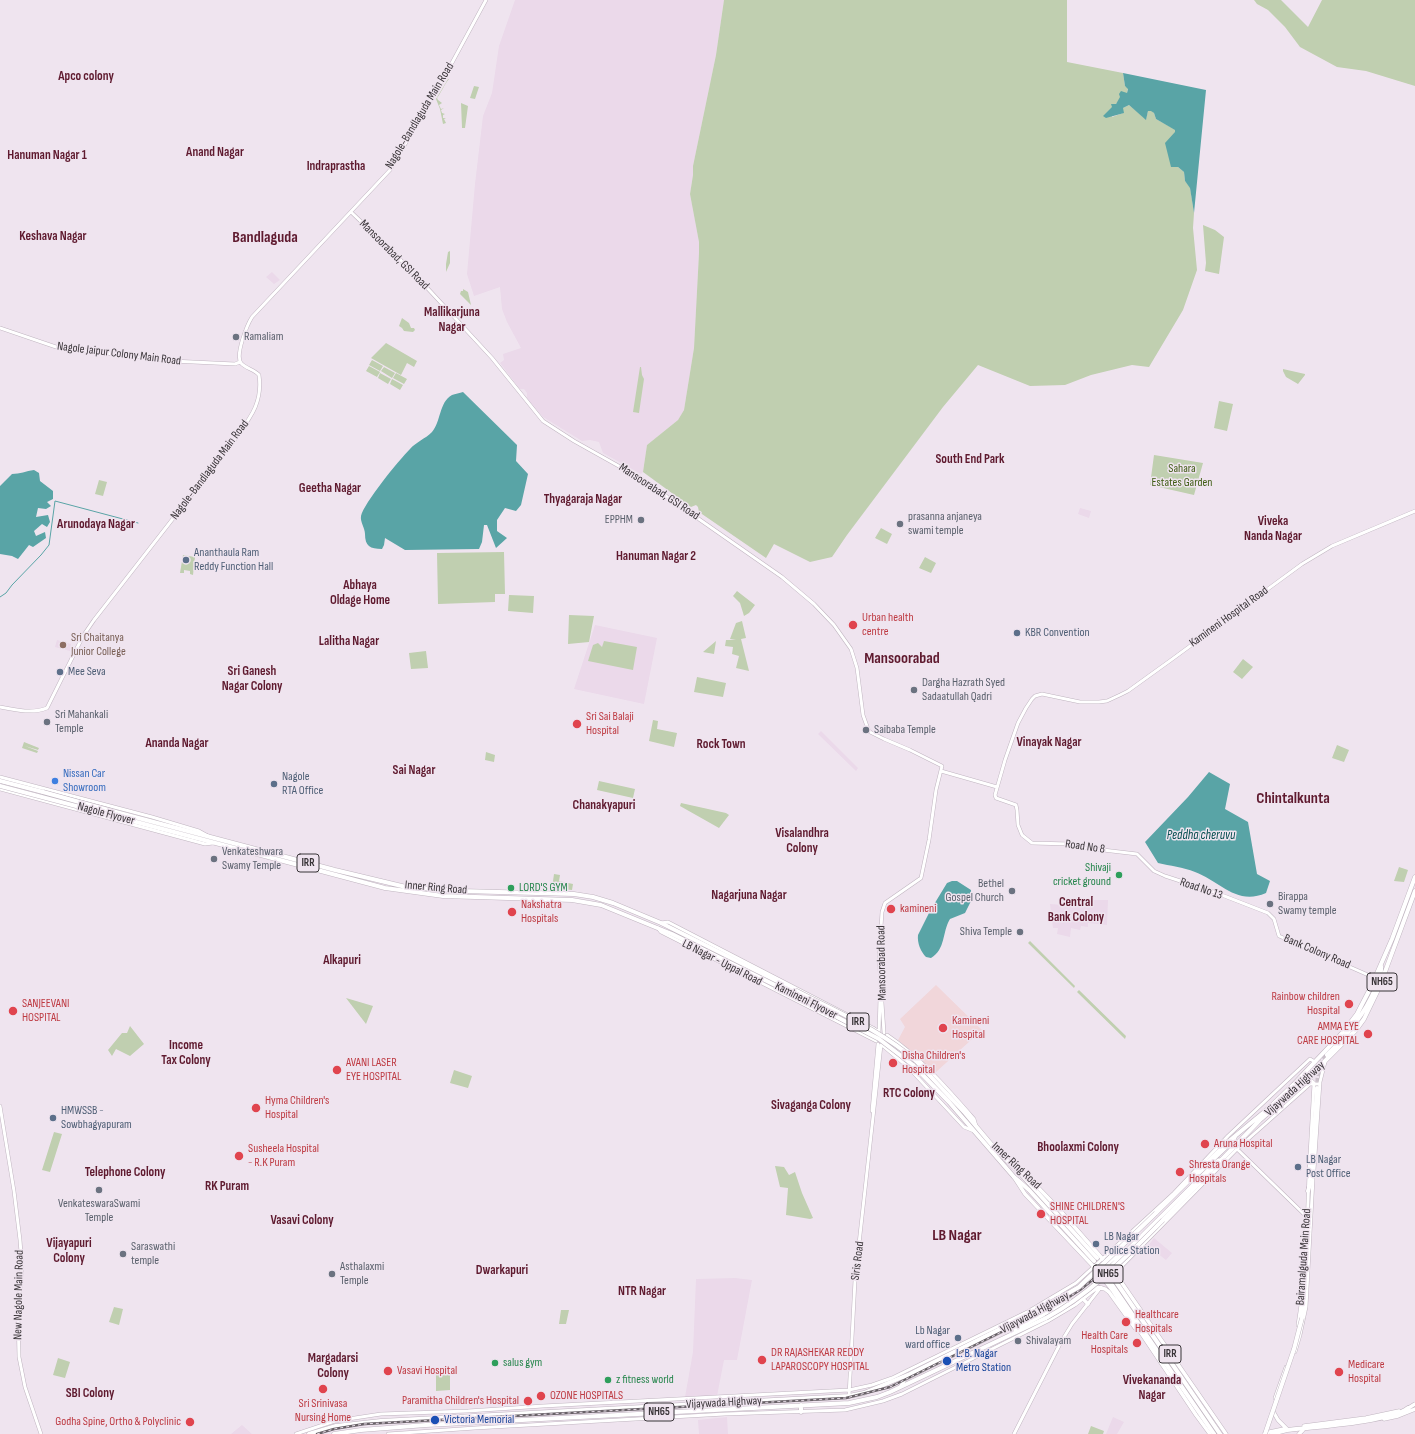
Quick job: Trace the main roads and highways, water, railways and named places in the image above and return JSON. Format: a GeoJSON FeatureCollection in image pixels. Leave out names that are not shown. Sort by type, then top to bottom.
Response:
{"type":"FeatureCollection","features":[{"type":"Feature","properties":{"kind":"highway","name":"Nagole Flyover"},"geometry":{"type":"LineString","coordinates":[[0,781],[213,843]]}},
{"type":"Feature","properties":{"kind":"highway","name":"Nagole Flyover"},"geometry":{"type":"LineString","coordinates":[[0,786],[211,838]]}},
{"type":"Feature","properties":{"kind":"highway","name":"Inner Ring Road"},"geometry":{"type":"LineString","coordinates":[[211,838],[406,887],[487,892],[574,894],[593,897],[613,903],[661,923]]}},
{"type":"Feature","properties":{"kind":"highway","name":"Inner Ring Road"},"geometry":{"type":"LineString","coordinates":[[213,843],[385,888],[443,896],[577,900],[601,905],[657,927]]}},
{"type":"Feature","properties":{"kind":"highway","name":"Vijaywada Highway"},"geometry":{"type":"LineString","coordinates":[[1225,1157],[1260,1120],[1308,1078],[1352,1036],[1364,1019],[1379,988],[1415,877]]}},
{"type":"Feature","properties":{"kind":"highway","name":"Vijaywada Highway"},"geometry":{"type":"LineString","coordinates":[[1229,1141],[1269,1108],[1314,1064],[1344,1031],[1357,1014],[1415,891]]}},
{"type":"Feature","properties":{"kind":"highway"},"geometry":{"type":"LineString","coordinates":[[482,897],[487,892]]}},
{"type":"Feature","properties":{"kind":"highway","name":"Kamineni Flyover"},"geometry":{"type":"LineString","coordinates":[[661,923],[794,992]]}},
{"type":"Feature","properties":{"kind":"highway","name":"Kamineni Flyover"},"geometry":{"type":"LineString","coordinates":[[657,927],[876,1032],[898,1046],[977,1126]]}},
{"type":"Feature","properties":{"kind":"highway"},"geometry":{"type":"LineString","coordinates":[[1327,1055],[1355,1024],[1367,1006],[1381,974],[1381,964]]}},
{"type":"Feature","properties":{"kind":"highway","name":"Kamineni Flyover"},"geometry":{"type":"LineString","coordinates":[[915,1063],[974,1131]]}},
{"type":"Feature","properties":{"kind":"highway"},"geometry":{"type":"LineString","coordinates":[[1308,1191],[1311,1181],[1317,1088]]}},
{"type":"Feature","properties":{"kind":"highway","name":"Inner Ring Road"},"geometry":{"type":"LineString","coordinates":[[977,1126],[998,1151],[1019,1172]]}},
{"type":"Feature","properties":{"kind":"highway","name":"Inner Ring Road"},"geometry":{"type":"LineString","coordinates":[[974,1131],[1014,1178]]}},
{"type":"Feature","properties":{"kind":"highway"},"geometry":{"type":"LineString","coordinates":[[1223,1141],[1229,1141]]}},
{"type":"Feature","properties":{"kind":"highway","name":"NH65"},"geometry":{"type":"LineString","coordinates":[[985,1337],[1079,1287],[1229,1141]]}},
{"type":"Feature","properties":{"kind":"highway"},"geometry":{"type":"LineString","coordinates":[[986,1145],[990,1142]]}},
{"type":"Feature","properties":{"kind":"highway"},"geometry":{"type":"LineString","coordinates":[[994,1154],[998,1151]]}},
{"type":"Feature","properties":{"kind":"highway","name":"NH65"},"geometry":{"type":"LineString","coordinates":[[995,1341],[999,1341],[1046,1318],[1070,1304],[1094,1287],[1225,1157]]}},
{"type":"Feature","properties":{"kind":"highway","name":"IRR"},"geometry":{"type":"LineString","coordinates":[[1014,1178],[1028,1190],[1095,1259],[1019,1172]]}},
{"type":"Feature","properties":{"kind":"highway"},"geometry":{"type":"LineString","coordinates":[[1265,1434],[1294,1349],[1302,1318],[1306,1284],[1307,1228]]}},
{"type":"Feature","properties":{"kind":"highway","name":"IRR"},"geometry":{"type":"LineString","coordinates":[[1114,1279],[1158,1344],[1169,1364],[1169,1371],[1214,1434]]}},
{"type":"Feature","properties":{"kind":"highway","name":"IRR"},"geometry":{"type":"LineString","coordinates":[[1110,1282],[1145,1337]]}},
{"type":"Feature","properties":{"kind":"highway"},"geometry":{"type":"LineString","coordinates":[[985,1337],[988,1331]]}},
{"type":"Feature","properties":{"kind":"highway"},"geometry":{"type":"LineString","coordinates":[[1157,1336],[1158,1344]]}},
{"type":"Feature","properties":{"kind":"highway","name":"Vijaywada Highway"},"geometry":{"type":"LineString","coordinates":[[309,1434],[321,1432],[336,1426],[366,1422],[849,1396],[898,1380],[985,1337]]}},
{"type":"Feature","properties":{"kind":"highway","name":"Inner Ring Road"},"geometry":{"type":"LineString","coordinates":[[1145,1337],[1169,1364]]}},
{"type":"Feature","properties":{"kind":"highway","name":"Vijaywada Highway"},"geometry":{"type":"LineString","coordinates":[[334,1434],[378,1428],[692,1410],[849,1403],[877,1397],[995,1341]]}},
{"type":"Feature","properties":{"kind":"highway","name":"IRR"},"geometry":{"type":"LineString","coordinates":[[1169,1364],[1176,1367],[1220,1434]]}},
{"type":"Feature","properties":{"kind":"highway"},"geometry":{"type":"LineString","coordinates":[[895,1389],[898,1380]]}},
{"type":"Feature","properties":{"kind":"highway"},"geometry":{"type":"LineString","coordinates":[[792,1399],[793,1406]]}},
{"type":"Feature","properties":{"kind":"highway"},"geometry":{"type":"LineString","coordinates":[[692,1405],[692,1410]]}},
{"type":"Feature","properties":{"kind":"highway"},"geometry":{"type":"LineString","coordinates":[[801,1405],[801,1412]]}},
{"type":"Feature","properties":{"kind":"highway"},"geometry":{"type":"LineString","coordinates":[[1274,1434],[1287,1430],[1354,1422],[1400,1414],[1408,1408]]}},
{"type":"Feature","properties":{"kind":"highway"},"geometry":{"type":"LineString","coordinates":[[480,1415],[480,1422]]}},
{"type":"Feature","properties":{"kind":"highway"},"geometry":{"type":"LineString","coordinates":[[539,1419],[540,1424]]}},
{"type":"Feature","properties":{"kind":"highway"},"geometry":{"type":"LineString","coordinates":[[378,1428],[378,1434]]}},
{"type":"Feature","properties":{"kind":"main road","name":"Vijaywada Highway"},"geometry":{"type":"LineString","coordinates":[[1126,1237],[1133,1237],[1234,1140],[1235,1137]]}},
{"type":"Feature","properties":{"kind":"main road","name":"Vijaywada Highway"},"geometry":{"type":"LineString","coordinates":[[995,1341],[1064,1305],[1091,1286],[1118,1257],[1136,1242],[1215,1163],[1225,1157]]}},
{"type":"Feature","properties":{"kind":"main road","name":"Inner Ring Road"},"geometry":{"type":"LineString","coordinates":[[1019,1172],[1024,1173],[1044,1193],[1115,1273],[1176,1367],[1226,1434]]}},
{"type":"Feature","properties":{"kind":"main road","name":"Inner Ring Road"},"geometry":{"type":"LineString","coordinates":[[1014,1178],[1025,1194],[1094,1267],[1113,1291],[1145,1337],[1156,1356],[1169,1371],[1196,1415],[1210,1434]]}},
{"type":"Feature","properties":{"kind":"main road"},"geometry":{"type":"LineString","coordinates":[[1136,1242],[1136,1250]]}},
{"type":"Feature","properties":{"kind":"main road"},"geometry":{"type":"LineString","coordinates":[[1112,1250],[1125,1262]]}},
{"type":"Feature","properties":{"kind":"main road","name":"Vijaywada Highway"},"geometry":{"type":"LineString","coordinates":[[900,1387],[905,1378],[1014,1325],[1061,1300],[1100,1275]]}},
{"type":"Feature","properties":{"kind":"main road"},"geometry":{"type":"LineString","coordinates":[[1091,1286],[1105,1289],[1109,1292],[1139,1334],[1145,1337]]}},
{"type":"Feature","properties":{"kind":"main road"},"geometry":{"type":"LineString","coordinates":[[1082,1293],[1083,1298],[1088,1304]]}},
{"type":"Feature","properties":{"kind":"main road"},"geometry":{"type":"LineString","coordinates":[[1059,1294],[1058,1297],[1064,1305]]}},
{"type":"Feature","properties":{"kind":"main road"},"geometry":{"type":"LineString","coordinates":[[1077,1296],[1083,1298]]}},
{"type":"Feature","properties":{"kind":"main road"},"geometry":{"type":"LineString","coordinates":[[1069,1301],[1072,1306]]}},
{"type":"Feature","properties":{"kind":"main road"},"geometry":{"type":"LineString","coordinates":[[1265,1434],[1287,1429],[1373,1417],[1408,1408],[1415,1404]]}},
{"type":"Feature","properties":{"kind":"main road"},"geometry":{"type":"LineString","coordinates":[[1274,1434],[1392,1418],[1415,1409]]}},
{"type":"Feature","properties":{"kind":"main road"},"geometry":{"type":"LineString","coordinates":[[1274,1413],[1278,1420],[1287,1429]]}},
{"type":"Feature","properties":{"kind":"main road"},"geometry":{"type":"LineString","coordinates":[[1299,1434],[1303,1430]]}},
{"type":"Feature","properties":{"kind":"water"},"geometry":{"type":"Polygon","coordinates":[[[1123,73],[1206,90],[1194,213],[1190,188],[1185,181],[1184,172],[1178,167],[1171,167],[1165,143],[1175,132],[1175,130],[1156,119],[1154,113],[1151,111],[1148,111],[1146,120],[1129,105],[1123,108],[1124,113],[1106,118],[1103,116],[1112,107],[1111,104],[1116,104],[1120,97],[1119,94],[1121,91],[1127,93],[1128,89],[1125,86],[1123,73]]]}},
{"type":"Feature","properties":{"kind":"water"},"geometry":{"type":"Polygon","coordinates":[[[463,392],[517,445],[516,461],[528,474],[521,505],[516,511],[505,508],[497,520],[497,531],[507,538],[496,548],[487,525],[484,525],[482,542],[479,549],[405,550],[385,538],[382,549],[369,546],[365,538],[361,518],[368,502],[382,482],[412,447],[432,432],[437,423],[442,407],[448,398],[452,395],[463,392]]]}},
{"type":"Feature","properties":{"kind":"water"},"geometry":{"type":"Polygon","coordinates":[[[34,470],[39,473],[40,481],[53,491],[53,499],[47,502],[51,506],[46,509],[38,508],[36,517],[48,515],[50,522],[47,527],[42,524],[34,531],[36,536],[45,532],[46,538],[33,547],[29,545],[18,559],[12,556],[0,554],[0,486],[12,474],[34,470]]]}},
{"type":"Feature","properties":{"kind":"water","name":"Peddha cheruvu"},"geometry":{"type":"Polygon","coordinates":[[[1209,772],[1230,784],[1225,809],[1248,822],[1257,874],[1270,881],[1266,893],[1255,896],[1237,894],[1195,872],[1158,863],[1145,842],[1188,797],[1209,772]]]}},
{"type":"Feature","properties":{"kind":"water"},"geometry":{"type":"Polygon","coordinates":[[[957,881],[971,890],[971,901],[965,913],[950,919],[939,950],[936,954],[931,958],[926,957],[922,953],[918,941],[918,935],[930,911],[947,883],[957,881]]]}},
{"type":"Feature","properties":{"kind":"waterway"},"geometry":{"type":"LineString","coordinates":[[0,597],[6,593],[49,545],[55,501],[138,523]]}},
{"type":"Feature","properties":{"kind":"tunnel"},"geometry":{"type":"LineString","coordinates":[[1317,1088],[1320,1066],[1327,1055]]}},
{"type":"Feature","properties":{"kind":"tunnel"},"geometry":{"type":"LineString","coordinates":[[1094,1261],[1110,1282]]}},
{"type":"Feature","properties":{"kind":"tunnel"},"geometry":{"type":"LineString","coordinates":[[1102,1264],[1114,1279]]}},
{"type":"Feature","properties":{"kind":"railway"},"geometry":{"type":"LineString","coordinates":[[317,1434],[334,1429],[364,1424],[846,1398],[890,1387],[1058,1304],[1080,1290],[1096,1277]]}},
{"type":"Feature","properties":{"kind":"place","name":"Ramaliam"},"geometry":{"type":"Point","coordinates":[236,337]}},
{"type":"Feature","properties":{"kind":"place","name":"EPPHM"},"geometry":{"type":"Point","coordinates":[641,520]}},
{"type":"Feature","properties":{"kind":"place","name":"prasanna anjaneya swami temple"},"geometry":{"type":"Point","coordinates":[900,524]}},
{"type":"Feature","properties":{"kind":"place","name":"Ananthaula Ram Reddy Function Hall"},"geometry":{"type":"Point","coordinates":[186,560]}},
{"type":"Feature","properties":{"kind":"place","name":"Urban health centre"},"geometry":{"type":"Point","coordinates":[853,625]}},
{"type":"Feature","properties":{"kind":"place","name":"KBR Convention"},"geometry":{"type":"Point","coordinates":[1017,633]}},
{"type":"Feature","properties":{"kind":"place","name":"Sri Chaitanya Junior College"},"geometry":{"type":"Point","coordinates":[63,645]}},
{"type":"Feature","properties":{"kind":"place","name":"Mee Seva"},"geometry":{"type":"Point","coordinates":[60,672]}},
{"type":"Feature","properties":{"kind":"place","name":"Dargha Hazrath Syed Sadaatullah Qadri"},"geometry":{"type":"Point","coordinates":[914,690]}},
{"type":"Feature","properties":{"kind":"place","name":"Sri Mahankali Temple"},"geometry":{"type":"Point","coordinates":[47,722]}},
{"type":"Feature","properties":{"kind":"place","name":"Sri Sai Balaji Hospital"},"geometry":{"type":"Point","coordinates":[577,724]}},
{"type":"Feature","properties":{"kind":"place","name":"Saibaba Temple"},"geometry":{"type":"Point","coordinates":[866,730]}},
{"type":"Feature","properties":{"kind":"place","name":"Nissan Car Showroom"},"geometry":{"type":"Point","coordinates":[55,781]}},
{"type":"Feature","properties":{"kind":"place","name":"Nagole RTA Office"},"geometry":{"type":"Point","coordinates":[274,784]}},
{"type":"Feature","properties":{"kind":"place","name":"Venkateshwara Swamy Temple"},"geometry":{"type":"Point","coordinates":[214,859]}},
{"type":"Feature","properties":{"kind":"place","name":"Shivaji cricket ground"},"geometry":{"type":"Point","coordinates":[1119,875]}},
{"type":"Feature","properties":{"kind":"place","name":"LORD'S GYM"},"geometry":{"type":"Point","coordinates":[511,888]}},
{"type":"Feature","properties":{"kind":"place","name":"Bethel Gospel Church"},"geometry":{"type":"Point","coordinates":[1012,891]}},
{"type":"Feature","properties":{"kind":"place","name":"Birappa Swamy temple"},"geometry":{"type":"Point","coordinates":[1270,904]}},
{"type":"Feature","properties":{"kind":"place","name":"kamineni"},"geometry":{"type":"Point","coordinates":[891,909]}},
{"type":"Feature","properties":{"kind":"place","name":"Nakshatra Hospitals"},"geometry":{"type":"Point","coordinates":[512,912]}},
{"type":"Feature","properties":{"kind":"place","name":"Shiva Temple"},"geometry":{"type":"Point","coordinates":[1020,932]}},
{"type":"Feature","properties":{"kind":"place","name":"Rainbow children Hospital"},"geometry":{"type":"Point","coordinates":[1349,1004]}},
{"type":"Feature","properties":{"kind":"place","name":"SANJEEVANI HOSPITAL"},"geometry":{"type":"Point","coordinates":[13,1011]}},
{"type":"Feature","properties":{"kind":"place","name":"Kamineni Hospital"},"geometry":{"type":"Point","coordinates":[943,1028]}},
{"type":"Feature","properties":{"kind":"place","name":"AMMA EYE CARE HOSPITAL"},"geometry":{"type":"Point","coordinates":[1368,1034]}},
{"type":"Feature","properties":{"kind":"place","name":"Disha Children's Hospital"},"geometry":{"type":"Point","coordinates":[893,1063]}},
{"type":"Feature","properties":{"kind":"place","name":"AVANI LASER EYE HOSPITAL"},"geometry":{"type":"Point","coordinates":[337,1070]}},
{"type":"Feature","properties":{"kind":"place","name":"Hyma Children's Hospital"},"geometry":{"type":"Point","coordinates":[256,1108]}},
{"type":"Feature","properties":{"kind":"place","name":"HMWSSB - Sowbhagyapuram"},"geometry":{"type":"Point","coordinates":[53,1118]}},
{"type":"Feature","properties":{"kind":"place","name":"Aruna Hospital"},"geometry":{"type":"Point","coordinates":[1205,1144]}},
{"type":"Feature","properties":{"kind":"place","name":"Susheela Hospital - R.K Puram"},"geometry":{"type":"Point","coordinates":[239,1156]}},
{"type":"Feature","properties":{"kind":"place","name":"LB Nagar Post Office"},"geometry":{"type":"Point","coordinates":[1298,1167]}},
{"type":"Feature","properties":{"kind":"place","name":"Shresta Orange Hospitals"},"geometry":{"type":"Point","coordinates":[1180,1172]}},
{"type":"Feature","properties":{"kind":"place","name":"VenkateswaraSwami Temple"},"geometry":{"type":"Point","coordinates":[99,1190]}},
{"type":"Feature","properties":{"kind":"place","name":"SHINE CHILDREN'S HOSPITAL"},"geometry":{"type":"Point","coordinates":[1041,1214]}},
{"type":"Feature","properties":{"kind":"place","name":"LB Nagar Police Station"},"geometry":{"type":"Point","coordinates":[1096,1244]}},
{"type":"Feature","properties":{"kind":"place","name":"Saraswathi temple"},"geometry":{"type":"Point","coordinates":[123,1254]}},
{"type":"Feature","properties":{"kind":"place","name":"Asthalaxmi Temple"},"geometry":{"type":"Point","coordinates":[332,1274]}},
{"type":"Feature","properties":{"kind":"place","name":"Healthcare Hospitals"},"geometry":{"type":"Point","coordinates":[1126,1322]}},
{"type":"Feature","properties":{"kind":"place","name":"Lb Nagar ward office"},"geometry":{"type":"Point","coordinates":[958,1338]}},
{"type":"Feature","properties":{"kind":"place","name":"Shivalayam"},"geometry":{"type":"Point","coordinates":[1018,1341]}},
{"type":"Feature","properties":{"kind":"place","name":"Health Care Hospitals"},"geometry":{"type":"Point","coordinates":[1137,1343]}},
{"type":"Feature","properties":{"kind":"place","name":"DR RAJASHEKAR REDDY LAPAROSCOPY HOSPITAL"},"geometry":{"type":"Point","coordinates":[762,1360]}},
{"type":"Feature","properties":{"kind":"place","name":"L. B. Nagar Metro Station"},"geometry":{"type":"Point","coordinates":[947,1361]}},
{"type":"Feature","properties":{"kind":"place","name":"salus gym"},"geometry":{"type":"Point","coordinates":[495,1363]}},
{"type":"Feature","properties":{"kind":"place","name":"Vasavi Hospital"},"geometry":{"type":"Point","coordinates":[388,1371]}},
{"type":"Feature","properties":{"kind":"place","name":"Medicare Hospital"},"geometry":{"type":"Point","coordinates":[1339,1372]}},
{"type":"Feature","properties":{"kind":"place","name":"z fitness world"},"geometry":{"type":"Point","coordinates":[608,1380]}},
{"type":"Feature","properties":{"kind":"place","name":"Sri Srinivasa Nursing Home"},"geometry":{"type":"Point","coordinates":[323,1389]}},
{"type":"Feature","properties":{"kind":"place","name":"OZONE HOSPITALS"},"geometry":{"type":"Point","coordinates":[541,1396]}},
{"type":"Feature","properties":{"kind":"place","name":"Paramitha Children's Hospital"},"geometry":{"type":"Point","coordinates":[528,1401]}},
{"type":"Feature","properties":{"kind":"place","name":"Victoria Memorial"},"geometry":{"type":"Point","coordinates":[435,1420]}},
{"type":"Feature","properties":{"kind":"place","name":"Godha Spine, Ortho & Polyclinic"},"geometry":{"type":"Point","coordinates":[190,1422]}},
{"type":"Feature","properties":{"kind":"district","name":"Apco colony"},"geometry":{"type":"Point","coordinates":[86,77]}},
{"type":"Feature","properties":{"kind":"district","name":"Anand Nagar"},"geometry":{"type":"Point","coordinates":[215,153]}},
{"type":"Feature","properties":{"kind":"district","name":"Hanuman Nagar 1"},"geometry":{"type":"Point","coordinates":[47,156]}},
{"type":"Feature","properties":{"kind":"district","name":"Indraprastha"},"geometry":{"type":"Point","coordinates":[336,167]}},
{"type":"Feature","properties":{"kind":"district","name":"Keshava Nagar"},"geometry":{"type":"Point","coordinates":[53,237]}},
{"type":"Feature","properties":{"kind":"district","name":"Bandlaguda"},"geometry":{"type":"Point","coordinates":[265,238]}},
{"type":"Feature","properties":{"kind":"district","name":"Mallikarjuna Nagar"},"geometry":{"type":"Point","coordinates":[452,320]}},
{"type":"Feature","properties":{"kind":"district","name":"South End Park"},"geometry":{"type":"Point","coordinates":[970,460]}},
{"type":"Feature","properties":{"kind":"district","name":"Geetha Nagar"},"geometry":{"type":"Point","coordinates":[330,489]}},
{"type":"Feature","properties":{"kind":"district","name":"Thyagaraja Nagar"},"geometry":{"type":"Point","coordinates":[583,500]}},
{"type":"Feature","properties":{"kind":"district","name":"Arunodaya Nagar"},"geometry":{"type":"Point","coordinates":[96,525]}},
{"type":"Feature","properties":{"kind":"district","name":"Viveka Nanda Nagar"},"geometry":{"type":"Point","coordinates":[1273,530]}},
{"type":"Feature","properties":{"kind":"district","name":"Hanuman Nagar 2"},"geometry":{"type":"Point","coordinates":[656,557]}},
{"type":"Feature","properties":{"kind":"district","name":"Abhaya Oldage Home"},"geometry":{"type":"Point","coordinates":[360,594]}},
{"type":"Feature","properties":{"kind":"district","name":"Lalitha Nagar"},"geometry":{"type":"Point","coordinates":[349,642]}},
{"type":"Feature","properties":{"kind":"district","name":"Mansoorabad"},"geometry":{"type":"Point","coordinates":[902,659]}},
{"type":"Feature","properties":{"kind":"district","name":"Sri Ganesh Nagar Colony"},"geometry":{"type":"Point","coordinates":[252,680]}},
{"type":"Feature","properties":{"kind":"district","name":"Vinayak Nagar"},"geometry":{"type":"Point","coordinates":[1049,743]}},
{"type":"Feature","properties":{"kind":"district","name":"Ananda Nagar"},"geometry":{"type":"Point","coordinates":[177,744]}},
{"type":"Feature","properties":{"kind":"district","name":"Rock Town"},"geometry":{"type":"Point","coordinates":[721,745]}},
{"type":"Feature","properties":{"kind":"district","name":"Sai Nagar"},"geometry":{"type":"Point","coordinates":[414,771]}},
{"type":"Feature","properties":{"kind":"district","name":"Chintalkunta"},"geometry":{"type":"Point","coordinates":[1293,799]}},
{"type":"Feature","properties":{"kind":"district","name":"Chanakyapuri"},"geometry":{"type":"Point","coordinates":[604,806]}},
{"type":"Feature","properties":{"kind":"district","name":"Visalandhra Colony"},"geometry":{"type":"Point","coordinates":[802,842]}},
{"type":"Feature","properties":{"kind":"district","name":"Nagarjuna Nagar"},"geometry":{"type":"Point","coordinates":[749,896]}},
{"type":"Feature","properties":{"kind":"district","name":"Central Bank Colony"},"geometry":{"type":"Point","coordinates":[1076,910]}},
{"type":"Feature","properties":{"kind":"district","name":"Alkapuri"},"geometry":{"type":"Point","coordinates":[342,961]}},
{"type":"Feature","properties":{"kind":"district","name":"Income Tax Colony"},"geometry":{"type":"Point","coordinates":[186,1054]}},
{"type":"Feature","properties":{"kind":"district","name":"RTC Colony"},"geometry":{"type":"Point","coordinates":[909,1094]}},
{"type":"Feature","properties":{"kind":"district","name":"Sivaganga Colony"},"geometry":{"type":"Point","coordinates":[811,1106]}},
{"type":"Feature","properties":{"kind":"district","name":"Bhoolaxmi Colony"},"geometry":{"type":"Point","coordinates":[1078,1148]}},
{"type":"Feature","properties":{"kind":"district","name":"Telephone Colony"},"geometry":{"type":"Point","coordinates":[125,1173]}},
{"type":"Feature","properties":{"kind":"district","name":"RK Puram"},"geometry":{"type":"Point","coordinates":[227,1187]}},
{"type":"Feature","properties":{"kind":"district","name":"Vasavi Colony"},"geometry":{"type":"Point","coordinates":[302,1221]}},
{"type":"Feature","properties":{"kind":"district","name":"LB Nagar"},"geometry":{"type":"Point","coordinates":[957,1236]}},
{"type":"Feature","properties":{"kind":"district","name":"Vijayapuri Colony"},"geometry":{"type":"Point","coordinates":[69,1252]}},
{"type":"Feature","properties":{"kind":"district","name":"Dwarkapuri"},"geometry":{"type":"Point","coordinates":[502,1271]}},
{"type":"Feature","properties":{"kind":"district","name":"NTR Nagar"},"geometry":{"type":"Point","coordinates":[642,1292]}},
{"type":"Feature","properties":{"kind":"district","name":"Margadarsi Colony"},"geometry":{"type":"Point","coordinates":[333,1366]}},
{"type":"Feature","properties":{"kind":"district","name":"Vivekananda Nagar"},"geometry":{"type":"Point","coordinates":[1152,1388]}},
{"type":"Feature","properties":{"kind":"district","name":"SBI Colony"},"geometry":{"type":"Point","coordinates":[90,1394]}},
{"type":"Feature","properties":{"kind":"park label","name":"Sahara Estates Garden"},"geometry":{"type":"Point","coordinates":[1182,476]}}]}
